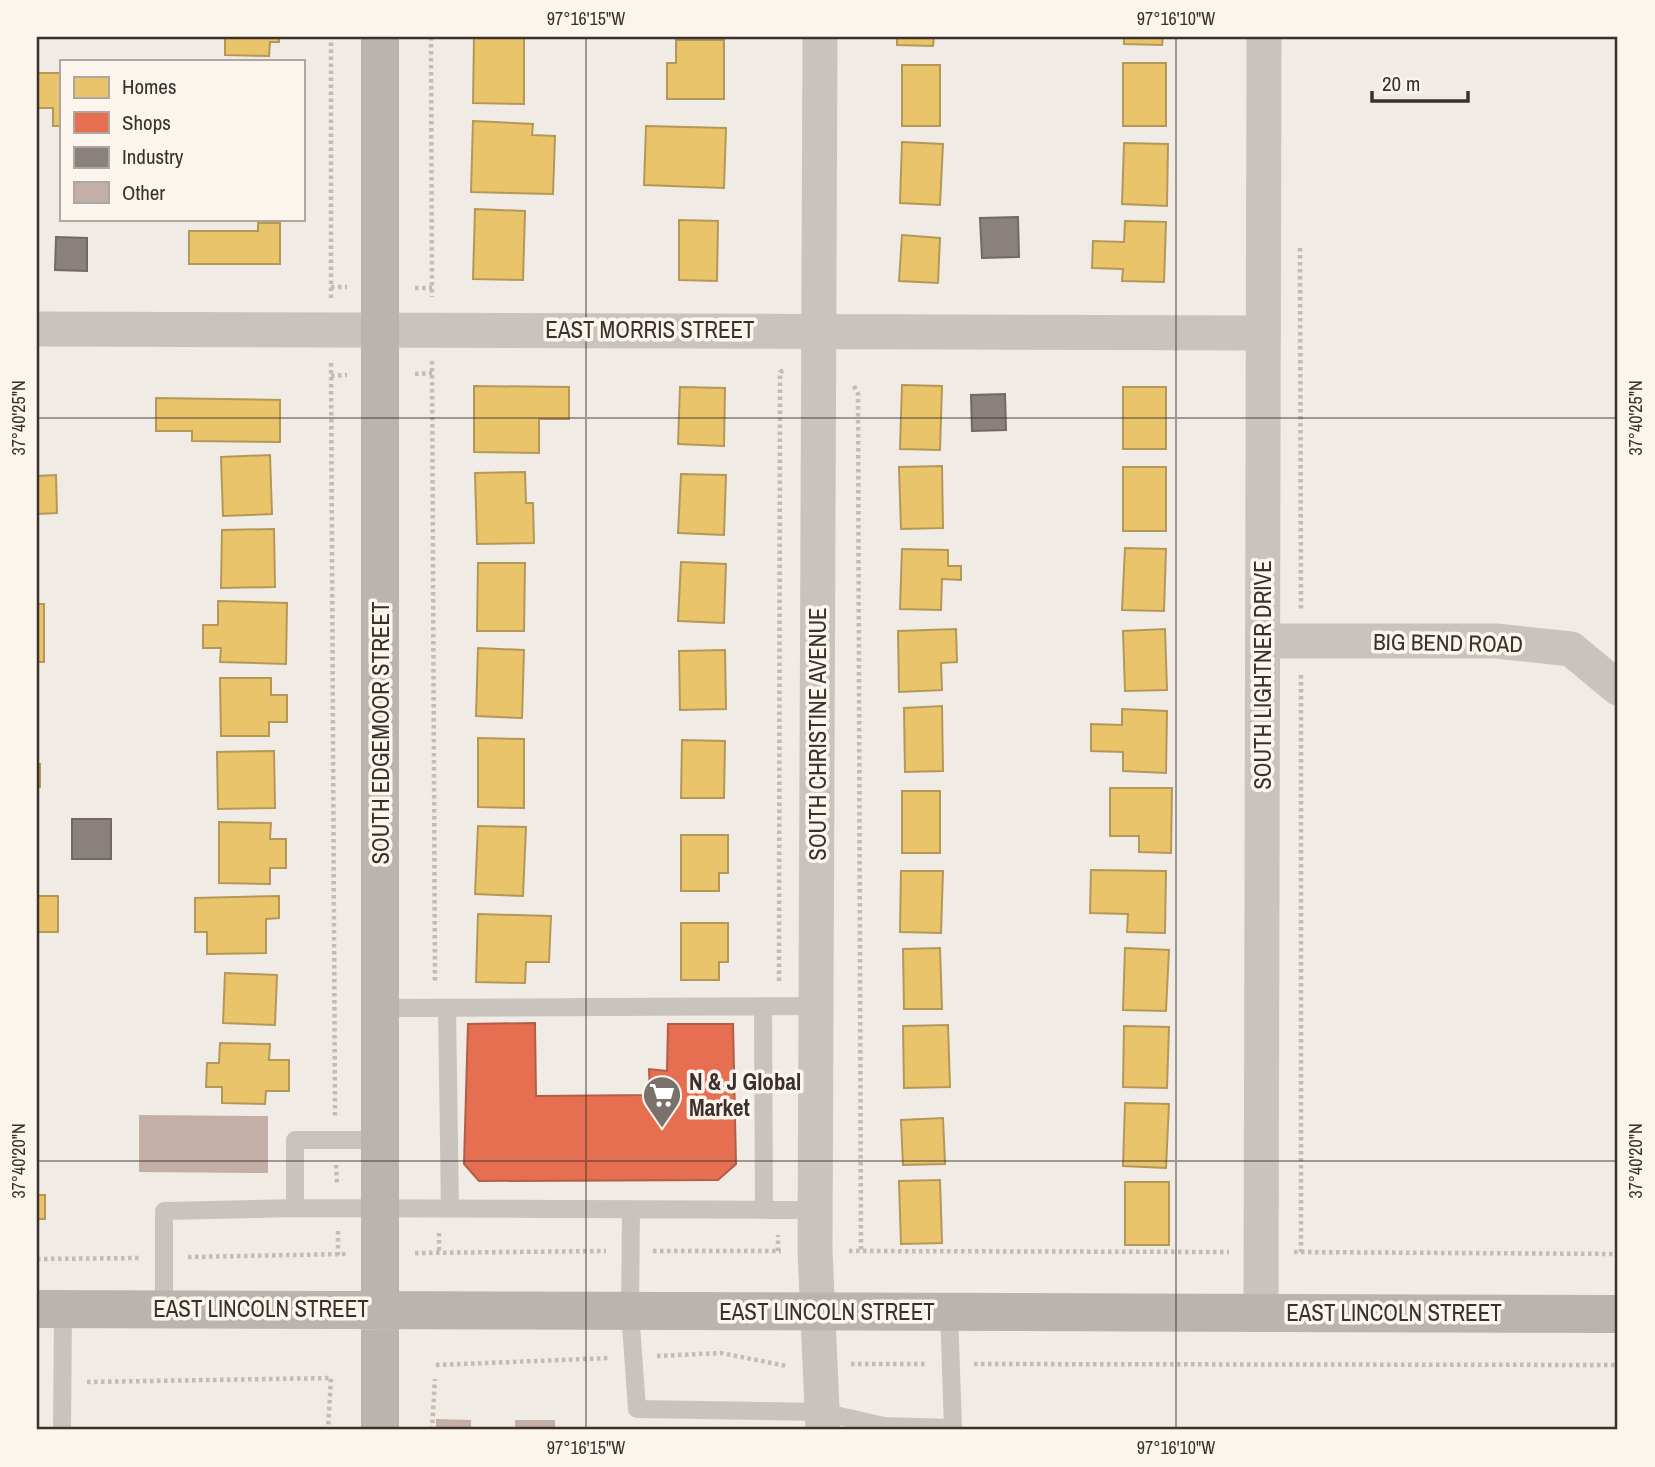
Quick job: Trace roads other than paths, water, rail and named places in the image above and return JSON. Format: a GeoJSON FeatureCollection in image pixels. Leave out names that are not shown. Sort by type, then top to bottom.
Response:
{"type":"FeatureCollection","features":[{"type":"Feature","properties":{"kind":"street","name":"SOUTH EDGEMOOR STREET"},"geometry":{"type":"LineString","coordinates":[[380,37],[380,1430]]}},
{"type":"Feature","properties":{"kind":"street","name":"SOUTH CHRISTINE AVENUE"},"geometry":{"type":"LineString","coordinates":[[820,37],[821,331],[815,1312],[822,1421]]}},
{"type":"Feature","properties":{"kind":"street","name":"SOUTH LIGHTNER DRIVE"},"geometry":{"type":"LineString","coordinates":[[1261,1313],[1264,37]]}},
{"type":"Feature","properties":{"kind":"street","name":"EAST MORRIS STREET"},"geometry":{"type":"LineString","coordinates":[[37,329],[1263,333]]}},
{"type":"Feature","properties":{"kind":"street","name":"BIG BEND ROAD"},"geometry":{"type":"LineString","coordinates":[[1263,641],[1496,641],[1571,649],[1618,688]]}},
{"type":"Feature","properties":{"kind":"street","name":"EAST LINCOLN STREET"},"geometry":{"type":"LineString","coordinates":[[50,1308],[1618,1314]]}},
{"type":"Feature","properties":{"kind":"lane"},"geometry":{"type":"LineString","coordinates":[[763,1006],[764,1210]]}},
{"type":"Feature","properties":{"kind":"lane"},"geometry":{"type":"LineString","coordinates":[[381,1008],[816,1006]]}},
{"type":"Feature","properties":{"kind":"lane"},"geometry":{"type":"LineString","coordinates":[[441,1008],[444,1209]]}},
{"type":"Feature","properties":{"kind":"lane"},"geometry":{"type":"LineString","coordinates":[[295,1208],[295,1140],[381,1140]]}},
{"type":"Feature","properties":{"kind":"lane"},"geometry":{"type":"LineString","coordinates":[[164,1309],[164,1211],[295,1208],[815,1210]]}},
{"type":"Feature","properties":{"kind":"lane"},"geometry":{"type":"LineString","coordinates":[[631,1209],[630,1311],[637,1409],[884,1426],[953,1428],[948,1312]]}},
{"type":"Feature","properties":{"kind":"lane"},"geometry":{"type":"LineString","coordinates":[[50,1308],[62,1382],[62,1430]]}},
{"type":"Feature","properties":{"kind":"place","name":"N & J Global Market"},"geometry":{"type":"Point","coordinates":[662,1129]}}]}
